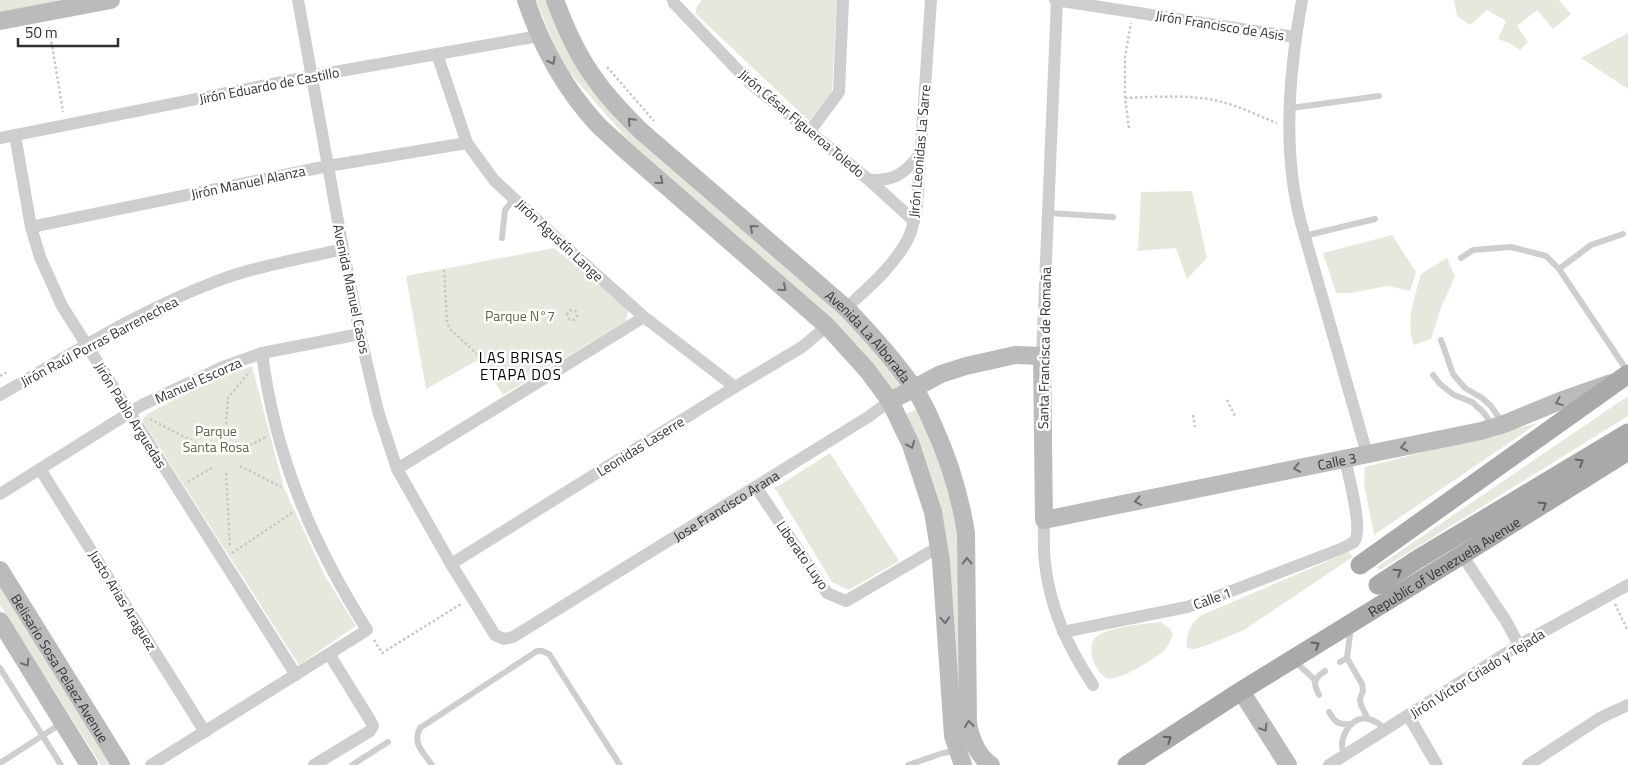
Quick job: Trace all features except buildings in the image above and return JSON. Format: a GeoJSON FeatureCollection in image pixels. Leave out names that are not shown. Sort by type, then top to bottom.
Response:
{"type":"FeatureCollection","features":[{"type":"Feature","properties":{"kind":"main road"},"geometry":{"type":"LineString","coordinates":[[0,21],[111,0]]}},
{"type":"Feature","properties":{"kind":"main road","name":"Avenida La Alborada"},"geometry":{"type":"LineString","coordinates":[[526,0],[539,36],[555,66],[573,93],[597,123],[625,150],[827,326],[867,370],[890,401],[911,445],[933,512],[940,546],[952,724],[960,758]]}},
{"type":"Feature","properties":{"kind":"main road","name":"Avenida La Alborada"},"geometry":{"type":"LineString","coordinates":[[555,0],[575,46],[594,80],[619,108],[641,131],[846,308],[870,332],[889,355],[914,388],[926,409],[945,452],[962,504],[966,533],[968,723],[977,750],[991,765]]}},
{"type":"Feature","properties":{"kind":"main road","name":"Jose Francisco Arana"},"geometry":{"type":"LineString","coordinates":[[890,401],[941,374],[966,366],[1015,355],[1042,356]]}},
{"type":"Feature","properties":{"kind":"main road","name":"Santa Francisca de Romaña"},"geometry":{"type":"LineString","coordinates":[[1042,356],[1044,520]]}},
{"type":"Feature","properties":{"kind":"main road"},"geometry":{"type":"LineString","coordinates":[[1360,564],[1626,376]]}},
{"type":"Feature","properties":{"kind":"main road","name":"Calle 3"},"geometry":{"type":"LineString","coordinates":[[1044,520],[1499,426],[1626,376]]}},
{"type":"Feature","properties":{"kind":"main road","name":"Republic of Venezuela Avenue"},"geometry":{"type":"LineString","coordinates":[[1378,585],[1472,526],[1628,433]]}},
{"type":"Feature","properties":{"kind":"main road","name":"Republic of Venezuela Avenue"},"geometry":{"type":"LineString","coordinates":[[1126,765],[1241,691],[1462,556],[1628,451]]}},
{"type":"Feature","properties":{"kind":"main road"},"geometry":{"type":"LineString","coordinates":[[1462,556],[1462,546],[1472,526]]}},
{"type":"Feature","properties":{"kind":"main road"},"geometry":{"type":"LineString","coordinates":[[1404,532],[1418,559]]}},
{"type":"Feature","properties":{"kind":"main road","name":"Belisario Sosa Pelaez Avenue"},"geometry":{"type":"LineString","coordinates":[[0,570],[121,765]]}},
{"type":"Feature","properties":{"kind":"main road"},"geometry":{"type":"LineString","coordinates":[[0,621],[89,765]]}},
{"type":"Feature","properties":{"kind":"main road"},"geometry":{"type":"LineString","coordinates":[[1241,691],[1288,765]]}},
{"type":"Feature","properties":{"kind":"street","name":"Avenida Manuel Casos"},"geometry":{"type":"LineString","coordinates":[[298,0],[343,249],[378,410],[397,469],[451,564]]}},
{"type":"Feature","properties":{"kind":"street"},"geometry":{"type":"LineString","coordinates":[[810,131],[839,92],[843,0]]}},
{"type":"Feature","properties":{"kind":"street","name":"Jirón Leonidas La Sarre"},"geometry":{"type":"LineString","coordinates":[[846,308],[887,270],[909,238],[914,221],[917,205],[930,0]]}},
{"type":"Feature","properties":{"kind":"street","name":"Jirón Francisco de Asis"},"geometry":{"type":"LineString","coordinates":[[1056,0],[1295,37]]}},
{"type":"Feature","properties":{"kind":"street","name":"Santa Francisca de Romaña"},"geometry":{"type":"LineString","coordinates":[[1042,356],[1056,0]]}},
{"type":"Feature","properties":{"kind":"street"},"geometry":{"type":"LineString","coordinates":[[1302,0],[1295,37],[1290,127],[1293,185],[1304,236],[1367,454]]}},
{"type":"Feature","properties":{"kind":"street","name":"Jirón César Figueroa Toledo"},"geometry":{"type":"LineString","coordinates":[[676,1],[750,83],[869,180],[914,221]]}},
{"type":"Feature","properties":{"kind":"street","name":"Jirón Eduardo de Castillo"},"geometry":{"type":"LineString","coordinates":[[0,138],[312,76],[539,36]]}},
{"type":"Feature","properties":{"kind":"street","name":"Jirón Agustín Lange"},"geometry":{"type":"LineString","coordinates":[[437,54],[467,143],[494,180],[644,317],[736,387]]}},
{"type":"Feature","properties":{"kind":"street","name":"Jirón Pablo Arguedas"},"geometry":{"type":"LineString","coordinates":[[14,135],[31,227],[40,257],[62,306],[296,674]]}},
{"type":"Feature","properties":{"kind":"street","name":"Jirón Manuel Alanza"},"geometry":{"type":"LineString","coordinates":[[31,227],[328,166],[467,143]]}},
{"type":"Feature","properties":{"kind":"street"},"geometry":{"type":"LineString","coordinates":[[869,180],[884,180],[898,176],[910,167],[919,155]]}},
{"type":"Feature","properties":{"kind":"street","name":"Jirón Raúl Porras Barrenechea"},"geometry":{"type":"LineString","coordinates":[[1,391],[152,309],[218,281],[278,263],[343,249]]}},
{"type":"Feature","properties":{"kind":"street"},"geometry":{"type":"LineString","coordinates":[[397,469],[644,317]]}},
{"type":"Feature","properties":{"kind":"street","name":"Leonidas Laserre"},"geometry":{"type":"LineString","coordinates":[[451,564],[802,347],[827,326]]}},
{"type":"Feature","properties":{"kind":"street","name":"Manuel Escorza"},"geometry":{"type":"LineString","coordinates":[[0,494],[142,405],[184,384],[262,353],[360,334]]}},
{"type":"Feature","properties":{"kind":"street"},"geometry":{"type":"LineString","coordinates":[[152,765],[367,630],[342,590],[301,504],[285,459],[272,413],[262,353]]}},
{"type":"Feature","properties":{"kind":"street","name":"Jose Francisco Arana"},"geometry":{"type":"LineString","coordinates":[[451,564],[495,635],[504,638],[513,637],[868,417],[890,401]]}},
{"type":"Feature","properties":{"kind":"street","name":"Calle 1"},"geometry":{"type":"LineString","coordinates":[[1063,632],[1187,607],[1330,554],[1354,542],[1357,533],[1357,521],[1345,459]]}},
{"type":"Feature","properties":{"kind":"street","name":"Justo Arias Araguez"},"geometry":{"type":"LineString","coordinates":[[40,469],[205,732]]}},
{"type":"Feature","properties":{"kind":"street","name":"Liberato Luyo"},"geometry":{"type":"LineString","coordinates":[[756,487],[827,592],[846,601],[940,546]]}},
{"type":"Feature","properties":{"kind":"street","name":"Santa Francisca de Romaña"},"geometry":{"type":"LineString","coordinates":[[1044,520],[1044,562],[1052,599],[1063,632],[1074,656],[1093,685]]}},
{"type":"Feature","properties":{"kind":"street"},"geometry":{"type":"LineString","coordinates":[[1462,556],[1506,621],[1519,645]]}},
{"type":"Feature","properties":{"kind":"street","name":"Jirón Victor Criado y Tejada"},"geometry":{"type":"LineString","coordinates":[[1329,765],[1519,645],[1628,585]]}},
{"type":"Feature","properties":{"kind":"street"},"geometry":{"type":"LineString","coordinates":[[314,765],[370,731],[373,726],[329,654]]}},
{"type":"Feature","properties":{"kind":"street"},"geometry":{"type":"LineString","coordinates":[[1528,765],[1600,718],[1628,705]]}},
{"type":"Feature","properties":{"kind":"street"},"geometry":{"type":"LineString","coordinates":[[1408,715],[1437,765]]}},
{"type":"Feature","properties":{"kind":"lane"},"geometry":{"type":"LineString","coordinates":[[1291,108],[1379,96]]}},
{"type":"Feature","properties":{"kind":"lane"},"geometry":{"type":"LineString","coordinates":[[502,238],[505,210],[514,199]]}},
{"type":"Feature","properties":{"kind":"lane"},"geometry":{"type":"LineString","coordinates":[[1048,213],[1113,217]]}},
{"type":"Feature","properties":{"kind":"lane"},"geometry":{"type":"LineString","coordinates":[[1304,236],[1375,219]]}},
{"type":"Feature","properties":{"kind":"lane"},"geometry":{"type":"LineString","coordinates":[[1559,269],[1591,246],[1624,234]]}},
{"type":"Feature","properties":{"kind":"lane"},"geometry":{"type":"LineString","coordinates":[[1461,258],[1473,250],[1511,247],[1546,256],[1559,269],[1626,376]]}},
{"type":"Feature","properties":{"kind":"lane"},"geometry":{"type":"LineString","coordinates":[[1441,340],[1453,374],[1465,388],[1490,405],[1499,426]]}},
{"type":"Feature","properties":{"kind":"lane"},"geometry":{"type":"LineString","coordinates":[[1432,375],[1454,395],[1472,402],[1499,426]]}},
{"type":"Feature","properties":{"kind":"lane"},"geometry":{"type":"LineString","coordinates":[[1352,624],[1347,658],[1362,684],[1361,705],[1368,719]]}},
{"type":"Feature","properties":{"kind":"lane"},"geometry":{"type":"LineString","coordinates":[[432,765],[416,741],[420,728],[537,651],[542,650],[549,654],[620,765]]}},
{"type":"Feature","properties":{"kind":"lane"},"geometry":{"type":"LineString","coordinates":[[1340,662],[1347,658]]}},
{"type":"Feature","properties":{"kind":"lane"},"geometry":{"type":"LineString","coordinates":[[1290,661],[1300,666],[1315,680]]}},
{"type":"Feature","properties":{"kind":"lane"},"geometry":{"type":"LineString","coordinates":[[0,668],[61,765]]}},
{"type":"Feature","properties":{"kind":"lane"},"geometry":{"type":"LineString","coordinates":[[1319,695],[1315,688],[1315,680],[1325,671]]}},
{"type":"Feature","properties":{"kind":"lane"},"geometry":{"type":"LineString","coordinates":[[1329,712],[1336,722],[1342,725],[1350,724],[1360,719],[1368,719],[1386,729]]}},
{"type":"Feature","properties":{"kind":"lane"},"geometry":{"type":"LineString","coordinates":[[0,763],[64,723]]}},
{"type":"Feature","properties":{"kind":"lane"},"geometry":{"type":"LineString","coordinates":[[1344,756],[1342,744],[1344,732],[1350,724]]}},
{"type":"Feature","properties":{"kind":"lane"},"geometry":{"type":"LineString","coordinates":[[352,765],[388,742]]}},
{"type":"Feature","properties":{"kind":"lane"},"geometry":{"type":"LineString","coordinates":[[908,765],[943,753],[960,758]]}},
{"type":"Feature","properties":{"kind":"path"},"geometry":{"type":"LineString","coordinates":[[1129,128],[1125,57],[1132,20]]}},
{"type":"Feature","properties":{"kind":"path"},"geometry":{"type":"LineString","coordinates":[[49,27],[64,114]]}},
{"type":"Feature","properties":{"kind":"path"},"geometry":{"type":"LineString","coordinates":[[604,64],[658,125]]}},
{"type":"Feature","properties":{"kind":"path"},"geometry":{"type":"LineString","coordinates":[[1126,98],[1205,99],[1222,102],[1290,127]]}},
{"type":"Feature","properties":{"kind":"path"},"geometry":{"type":"LineString","coordinates":[[444,270],[447,323],[450,330],[479,356]]}},
{"type":"Feature","properties":{"kind":"path"},"geometry":{"type":"LineString","coordinates":[[570,310],[576,312],[575,319],[569,319],[567,316],[570,310]]}},
{"type":"Feature","properties":{"kind":"path"},"geometry":{"type":"LineString","coordinates":[[225,440],[228,398],[250,371]]}},
{"type":"Feature","properties":{"kind":"path"},"geometry":{"type":"LineString","coordinates":[[0,376],[7,372]]}},
{"type":"Feature","properties":{"kind":"path"},"geometry":{"type":"LineString","coordinates":[[1227,400],[1235,416]]}},
{"type":"Feature","properties":{"kind":"path"},"geometry":{"type":"LineString","coordinates":[[1193,415],[1195,428]]}},
{"type":"Feature","properties":{"kind":"path"},"geometry":{"type":"LineString","coordinates":[[149,419],[209,450]]}},
{"type":"Feature","properties":{"kind":"path"},"geometry":{"type":"LineString","coordinates":[[241,450],[266,437]]}},
{"type":"Feature","properties":{"kind":"path"},"geometry":{"type":"LineString","coordinates":[[240,466],[282,488]]}},
{"type":"Feature","properties":{"kind":"path"},"geometry":{"type":"LineString","coordinates":[[187,483],[212,468]]}},
{"type":"Feature","properties":{"kind":"path"},"geometry":{"type":"LineString","coordinates":[[226,473],[231,554],[292,513]]}},
{"type":"Feature","properties":{"kind":"path"},"geometry":{"type":"LineString","coordinates":[[1611,594],[1628,631]]}},
{"type":"Feature","properties":{"kind":"path"},"geometry":{"type":"LineString","coordinates":[[382,654],[471,598]]}},
{"type":"Feature","properties":{"kind":"green space"},"geometry":{"type":"Polygon","coordinates":[[[0,0],[93,0],[0,16],[0,0]]]}},
{"type":"Feature","properties":{"kind":"green space"},"geometry":{"type":"Polygon","coordinates":[[[536,0],[550,0],[561,37],[582,73],[861,331],[901,385],[883,394],[642,156],[562,64],[536,0]]]}},
{"type":"Feature","properties":{"kind":"green space"},"geometry":{"type":"Polygon","coordinates":[[[702,0],[837,0],[832,92],[809,121],[696,14],[696,8],[702,0]]]}},
{"type":"Feature","properties":{"kind":"green space"},"geometry":{"type":"Polygon","coordinates":[[[1454,0],[1559,0],[1571,14],[1553,29],[1537,10],[1517,26],[1528,42],[1520,50],[1498,39],[1506,21],[1487,10],[1470,25],[1457,16],[1454,0]]]}},
{"type":"Feature","properties":{"kind":"green space"},"geometry":{"type":"Polygon","coordinates":[[[1628,33],[1628,89],[1581,58],[1628,33]]]}},
{"type":"Feature","properties":{"kind":"green space"},"geometry":{"type":"Polygon","coordinates":[[[1192,191],[1207,258],[1187,279],[1176,248],[1138,251],[1141,192],[1192,191]]]}},
{"type":"Feature","properties":{"kind":"green space"},"geometry":{"type":"Polygon","coordinates":[[[1392,235],[1416,272],[1410,291],[1388,286],[1350,293],[1336,293],[1323,253],[1392,235]]]}},
{"type":"Feature","properties":{"kind":"green space","name":"Parque N°7"},"geometry":{"type":"Polygon","coordinates":[[[554,248],[626,306],[628,312],[626,321],[503,395],[480,359],[426,389],[406,276],[554,248]]]}},
{"type":"Feature","properties":{"kind":"green space"},"geometry":{"type":"Polygon","coordinates":[[[1447,258],[1455,276],[1441,308],[1431,339],[1414,345],[1410,327],[1414,300],[1421,274],[1447,258]]]}},
{"type":"Feature","properties":{"kind":"green space","name":"Parque Santa Rosa"},"geometry":{"type":"Polygon","coordinates":[[[252,366],[284,488],[325,576],[356,626],[299,665],[142,420],[146,415],[202,384],[252,366]]]}},
{"type":"Feature","properties":{"kind":"green space"},"geometry":{"type":"Polygon","coordinates":[[[1628,396],[1628,416],[1380,570],[1377,567],[1628,396]]]}},
{"type":"Feature","properties":{"kind":"green space"},"geometry":{"type":"Polygon","coordinates":[[[915,410],[924,416],[939,455],[961,538],[961,703],[957,708],[950,590],[907,425],[906,414],[915,410]]]}},
{"type":"Feature","properties":{"kind":"green space"},"geometry":{"type":"Polygon","coordinates":[[[1538,423],[1374,535],[1364,484],[1365,467],[1538,423]]]}},
{"type":"Feature","properties":{"kind":"green space"},"geometry":{"type":"Polygon","coordinates":[[[830,453],[899,561],[849,590],[832,582],[775,488],[830,453]]]}},
{"type":"Feature","properties":{"kind":"green space"},"geometry":{"type":"Polygon","coordinates":[[[1349,552],[1353,557],[1244,630],[1208,645],[1194,649],[1187,648],[1187,638],[1190,629],[1202,615],[1349,552]]]}},
{"type":"Feature","properties":{"kind":"green space"},"geometry":{"type":"Polygon","coordinates":[[[0,586],[112,765],[101,765],[0,605],[0,586]]]}},
{"type":"Feature","properties":{"kind":"green space"},"geometry":{"type":"Polygon","coordinates":[[[1161,622],[1173,634],[1165,649],[1150,661],[1126,674],[1111,679],[1104,677],[1096,668],[1092,646],[1093,640],[1099,634],[1136,625],[1161,622]]]}},
{"type":"Feature","properties":{"kind":"district","name":"LAS BRISAS ETAPA DOS"},"geometry":{"type":"Point","coordinates":[521,366]}}]}
